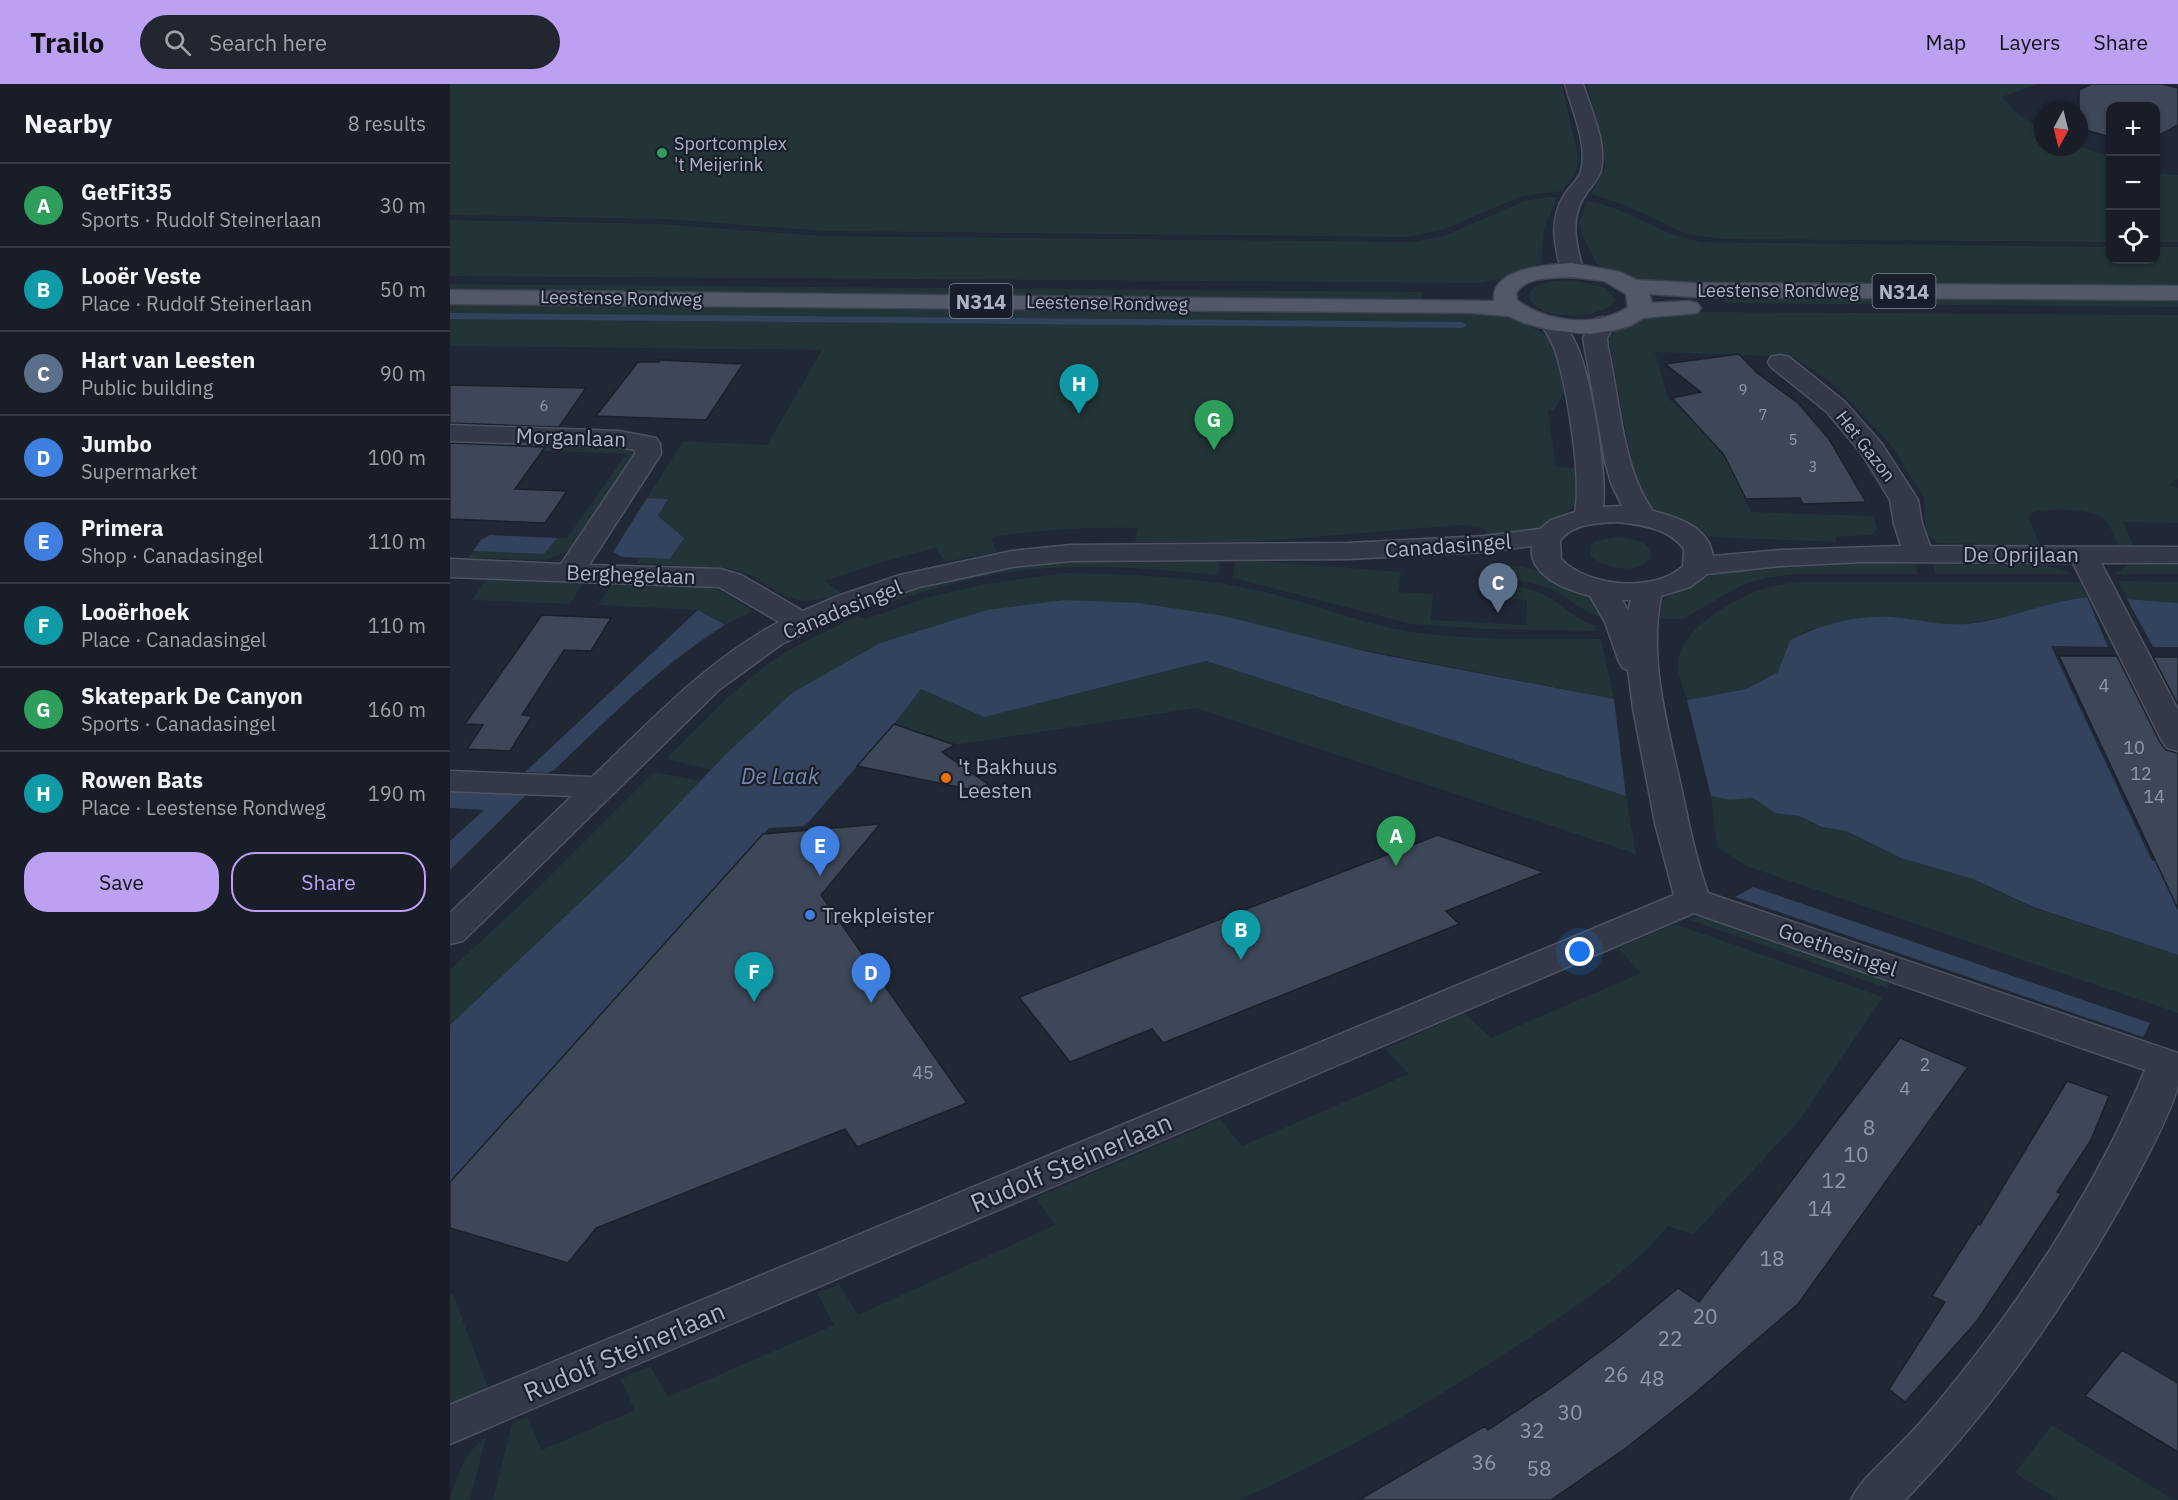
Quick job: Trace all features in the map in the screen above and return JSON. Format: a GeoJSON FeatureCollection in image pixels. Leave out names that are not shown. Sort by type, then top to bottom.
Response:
{"type":"FeatureCollection","features":[{"type":"Feature","properties":{"kind":"main road","name":"N314"},"geometry":{"type":"LineString","coordinates":[[1631,286],[1616,278],[1572,270],[1533,274],[1510,297],[1528,318],[1553,324],[1603,324],[1618,321],[1637,311]]}},
{"type":"Feature","properties":{"kind":"main road","name":"Leestense Rondweg"},"geometry":{"type":"LineString","coordinates":[[450,280],[1428,288],[1510,297]]}},
{"type":"Feature","properties":{"kind":"main road","name":"Leestense Rondweg"},"geometry":{"type":"LineString","coordinates":[[1631,286],[1694,290],[2178,293]]}},
{"type":"Feature","properties":{"kind":"main road"},"geometry":{"type":"LineString","coordinates":[[1631,286],[1639,294],[1641,304],[1637,311]]}},
{"type":"Feature","properties":{"kind":"main road","name":"Leestense Rondweg"},"geometry":{"type":"LineString","coordinates":[[450,297],[1460,306],[1510,297]]}},
{"type":"Feature","properties":{"kind":"main road","name":"Leestense Rondweg"},"geometry":{"type":"LineString","coordinates":[[1637,311],[1702,307],[2178,310]]}},
{"type":"Feature","properties":{"kind":"street"},"geometry":{"type":"LineString","coordinates":[[1572,270],[1563,237],[1565,216],[1569,203],[1591,172],[1590,144],[1574,84]]}},
{"type":"Feature","properties":{"kind":"street"},"geometry":{"type":"LineString","coordinates":[[1553,324],[1569,356],[1590,486],[1588,516]]}},
{"type":"Feature","properties":{"kind":"street"},"geometry":{"type":"LineString","coordinates":[[1603,324],[1595,338],[1596,348],[1623,479],[1634,507],[1643,517]]}},
{"type":"Feature","properties":{"kind":"street","name":"Het Gazon"},"geometry":{"type":"LineString","coordinates":[[1780,362],[1836,407],[1891,475],[1904,500],[1908,524],[1918,554]]}},
{"type":"Feature","properties":{"kind":"street","name":"Morganlaan"},"geometry":{"type":"LineString","coordinates":[[450,433],[619,438],[647,444],[648,454],[643,463],[570,572]]}},
{"type":"Feature","properties":{"kind":"street"},"geometry":{"type":"LineString","coordinates":[[1618,514],[1643,517],[1664,522],[1691,539],[1700,554],[1698,566],[1688,577],[1672,585],[1647,591],[1601,589],[1565,576],[1551,565],[1545,555],[1544,545],[1548,536],[1560,526],[1588,516],[1618,514]]}},
{"type":"Feature","properties":{"kind":"street","name":"Canadasingel"},"geometry":{"type":"LineString","coordinates":[[1348,551],[1484,544],[1548,536]]}},
{"type":"Feature","properties":{"kind":"street","name":"De Oprijlaan"},"geometry":{"type":"LineString","coordinates":[[1691,539],[1863,554]]}},
{"type":"Feature","properties":{"kind":"street","name":"Canadasingel"},"geometry":{"type":"LineString","coordinates":[[450,933],[709,682],[754,648],[801,621],[910,581],[1012,559],[1127,551],[1348,551],[1482,556],[1551,565]]}},
{"type":"Feature","properties":{"kind":"street","name":"De Oprijlaan"},"geometry":{"type":"LineString","coordinates":[[1698,566],[1781,558],[1863,554],[2178,555]]}},
{"type":"Feature","properties":{"kind":"street"},"geometry":{"type":"LineString","coordinates":[[2082,554],[2178,741]]}},
{"type":"Feature","properties":{"kind":"street","name":"Berghegelaan"},"geometry":{"type":"LineString","coordinates":[[450,568],[720,578],[731,581],[801,621]]}},
{"type":"Feature","properties":{"kind":"street"},"geometry":{"type":"LineString","coordinates":[[1601,589],[1620,622],[1647,698]]}},
{"type":"Feature","properties":{"kind":"street"},"geometry":{"type":"LineString","coordinates":[[1647,591],[1642,623],[1647,698],[1681,868],[1693,900]]}},
{"type":"Feature","properties":{"kind":"street"},"geometry":{"type":"LineString","coordinates":[[450,781],[601,787]]}},
{"type":"Feature","properties":{"kind":"street","name":"Goethesingel"},"geometry":{"type":"LineString","coordinates":[[1693,900],[2173,1066]]}},
{"type":"Feature","properties":{"kind":"street","name":"Rudolf Steinerlaan"},"geometry":{"type":"LineString","coordinates":[[450,1425],[1693,900]]}},
{"type":"Feature","properties":{"kind":"street"},"geometry":{"type":"LineString","coordinates":[[1875,1500],[1935,1437],[2039,1302],[2112,1188],[2173,1066]]}},
{"type":"Feature","properties":{"kind":"shaded area"},"geometry":{"type":"Polygon","coordinates":[[[450,84],[1562,84],[1579,160],[1575,174],[1562,191],[1522,196],[1445,229],[1408,237],[825,231],[665,219],[450,215],[450,84]]]}},
{"type":"Feature","properties":{"kind":"shaded area"},"geometry":{"type":"Polygon","coordinates":[[[1587,84],[2038,84],[2002,97],[2017,113],[2034,125],[2034,156],[2088,156],[2088,149],[2106,156],[2106,242],[1723,239],[1686,234],[1627,206],[1591,194],[1606,166],[1587,84]]]}},
{"type":"Feature","properties":{"kind":"shaded area"},"geometry":{"type":"Polygon","coordinates":[[[2160,173],[2178,175],[2178,242],[2160,242],[2160,173]]]}},
{"type":"Feature","properties":{"kind":"shaded area"},"geometry":{"type":"Polygon","coordinates":[[[1557,197],[1544,229],[1541,263],[1504,278],[1481,283],[450,276],[450,220],[660,224],[822,236],[1411,242],[1444,236],[1524,201],[1557,197]]]}},
{"type":"Feature","properties":{"kind":"shaded area"},"geometry":{"type":"Polygon","coordinates":[[[1587,201],[1616,209],[1672,234],[1702,242],[2106,247],[2106,264],[2160,264],[2160,247],[2178,247],[2178,290],[1645,283],[1609,271],[1597,264],[1582,235],[1579,223],[1587,201]]]}},
{"type":"Feature","properties":{"kind":"shaded area"},"geometry":{"type":"Polygon","coordinates":[[[1571,280],[1606,288],[1615,299],[1613,304],[1594,313],[1555,314],[1534,304],[1528,296],[1535,287],[1540,285],[1571,280]]]}},
{"type":"Feature","properties":{"kind":"shaded area"},"geometry":{"type":"Polygon","coordinates":[[[450,284],[1422,292],[1422,301],[450,293],[450,284]]]}},
{"type":"Feature","properties":{"kind":"shaded area"},"geometry":{"type":"Polygon","coordinates":[[[1723,293],[2178,297],[2178,307],[1725,303],[1723,293]]]}},
{"type":"Feature","properties":{"kind":"shaded area"},"geometry":{"type":"Polygon","coordinates":[[[450,301],[1498,313],[1540,332],[1554,347],[1565,391],[1554,411],[1548,411],[1556,467],[1578,468],[1579,502],[1558,518],[1539,528],[1491,537],[1481,527],[1462,525],[1252,542],[1135,542],[1138,528],[1046,531],[991,537],[997,552],[945,562],[935,548],[825,581],[841,593],[805,601],[792,599],[748,574],[731,569],[636,563],[640,558],[670,559],[658,516],[668,499],[647,498],[683,441],[767,445],[822,350],[450,346],[450,301]]]}},
{"type":"Feature","properties":{"kind":"shaded area"},"geometry":{"type":"Polygon","coordinates":[[[1708,312],[2178,315],[2178,478],[2169,485],[2178,488],[2178,523],[2123,522],[2134,546],[2118,545],[2109,525],[2099,516],[2080,511],[2047,510],[2031,513],[2029,518],[2040,545],[1938,543],[1925,532],[1924,498],[1891,445],[1832,383],[1794,357],[1655,352],[1668,398],[1706,434],[1729,463],[1751,512],[1874,516],[1877,530],[1871,535],[1836,537],[1836,542],[1710,537],[1651,510],[1635,483],[1609,339],[1615,332],[1639,321],[1670,315],[1708,312]]]}},
{"type":"Feature","properties":{"kind":"shaded area"},"geometry":{"type":"Polygon","coordinates":[[[450,439],[504,445],[536,442],[628,447],[633,451],[633,456],[569,551],[545,560],[468,558],[473,551],[544,554],[557,538],[567,538],[626,454],[450,447],[450,439]]]}},
{"type":"Feature","properties":{"kind":"shaded area"},"geometry":{"type":"Polygon","coordinates":[[[1615,537],[1633,539],[1643,543],[1650,551],[1651,557],[1638,567],[1621,568],[1604,564],[1591,556],[1590,546],[1596,541],[1615,537]]]}},
{"type":"Feature","properties":{"kind":"shaded area"},"geometry":{"type":"Polygon","coordinates":[[[1096,559],[1220,559],[1218,575],[1112,567],[1026,570],[959,582],[873,608],[867,605],[926,585],[986,570],[1096,559]]]}},
{"type":"Feature","properties":{"kind":"shaded area"},"geometry":{"type":"Polygon","coordinates":[[[1235,559],[1401,572],[1398,592],[1433,594],[1431,620],[1526,625],[1527,600],[1489,597],[1489,590],[1478,589],[1479,581],[1514,586],[1547,596],[1575,616],[1594,625],[1596,631],[1488,629],[1411,624],[1233,578],[1235,559]]]}},
{"type":"Feature","properties":{"kind":"shaded area"},"geometry":{"type":"Polygon","coordinates":[[[1487,563],[1536,570],[1552,575],[1581,590],[1603,613],[1601,617],[1594,615],[1545,587],[1497,575],[1490,571],[1487,563]]]}},
{"type":"Feature","properties":{"kind":"shaded area"},"geometry":{"type":"Polygon","coordinates":[[[1786,564],[1916,564],[1918,574],[1794,574],[1766,578],[1742,585],[1683,619],[1660,619],[1662,601],[1691,583],[1721,573],[1786,564]]]}},
{"type":"Feature","properties":{"kind":"shaded area"},"geometry":{"type":"Polygon","coordinates":[[[1932,564],[2046,565],[2073,574],[1936,574],[1932,564]]]}},
{"type":"Feature","properties":{"kind":"shaded area"},"geometry":{"type":"Polygon","coordinates":[[[2130,564],[2178,565],[2178,574],[2114,574],[2130,564]]]}},
{"type":"Feature","properties":{"kind":"shaded area"},"geometry":{"type":"Polygon","coordinates":[[[1063,573],[1158,576],[1205,581],[1273,594],[1398,629],[1442,636],[1601,639],[1614,699],[1329,643],[792,693],[712,770],[666,759],[723,702],[771,662],[794,647],[857,616],[866,619],[929,597],[986,584],[1063,573]]]}},
{"type":"Feature","properties":{"kind":"shaded area"},"geometry":{"type":"Polygon","coordinates":[[[487,579],[584,582],[570,604],[472,600],[487,579]]]}},
{"type":"Feature","properties":{"kind":"shaded area"},"geometry":{"type":"Polygon","coordinates":[[[2118,581],[2178,582],[2178,603],[2127,599],[2118,581]]]}},
{"type":"Feature","properties":{"kind":"shaded area"},"geometry":{"type":"Polygon","coordinates":[[[1798,582],[2080,582],[2087,597],[1968,624],[1939,625],[1893,617],[1809,630],[1790,640],[1778,672],[1746,689],[1687,700],[1680,680],[1679,655],[1685,642],[1694,631],[1719,611],[1745,596],[1782,584],[1798,582]]]}},
{"type":"Feature","properties":{"kind":"shaded area"},"geometry":{"type":"Polygon","coordinates":[[[613,583],[708,587],[722,592],[753,611],[725,625],[698,610],[598,605],[613,583]]]}},
{"type":"Feature","properties":{"kind":"shaded area"},"geometry":{"type":"Polygon","coordinates":[[[1205,661],[1626,796],[1636,854],[1196,708],[955,745],[894,724],[921,689],[984,717],[1205,661]]]}},
{"type":"Feature","properties":{"kind":"shaded area"},"geometry":{"type":"Polygon","coordinates":[[[654,772],[701,781],[626,859],[450,1025],[450,970],[538,888],[654,772]]]}},
{"type":"Feature","properties":{"kind":"shaded area"},"geometry":{"type":"Polygon","coordinates":[[[1711,796],[1730,800],[1753,798],[1775,813],[1799,816],[1822,827],[1846,831],[1901,858],[1973,879],[2033,908],[2178,955],[2178,1013],[1746,866],[1717,847],[1711,796]]]}},
{"type":"Feature","properties":{"kind":"shaded area"},"geometry":{"type":"Polygon","coordinates":[[[1714,918],[1884,977],[1889,989],[1687,919],[1714,918]]]}},
{"type":"Feature","properties":{"kind":"shaded area"},"geometry":{"type":"Polygon","coordinates":[[[1675,924],[1883,997],[1798,1122],[1693,1235],[1668,1226],[1641,1255],[1578,1305],[1396,1421],[1279,1482],[1239,1500],[493,1500],[512,1423],[527,1417],[542,1450],[635,1410],[620,1379],[650,1366],[668,1397],[834,1325],[817,1293],[839,1284],[858,1315],[1055,1225],[1035,1198],[1220,1119],[1242,1146],[1409,1074],[1385,1049],[1464,1013],[1491,1038],[1641,973],[1618,948],[1675,924]]]}},
{"type":"Feature","properties":{"kind":"shaded area"},"geometry":{"type":"Polygon","coordinates":[[[450,1294],[453,1294],[488,1388],[450,1404],[450,1294]]]}},
{"type":"Feature","properties":{"kind":"shaded area"},"geometry":{"type":"Polygon","coordinates":[[[2052,1425],[2174,1500],[2058,1500],[2015,1473],[2052,1425]]]}},
{"type":"Feature","properties":{"kind":"shaded area"},"geometry":{"type":"Polygon","coordinates":[[[486,1437],[470,1500],[450,1500],[467,1457],[486,1437]]]}},
{"type":"Feature","properties":{"kind":"water"},"geometry":{"type":"Polygon","coordinates":[[[647,498],[668,499],[658,516],[684,538],[670,559],[622,557],[613,552],[647,498]]]}},
{"type":"Feature","properties":{"kind":"water"},"geometry":{"type":"Polygon","coordinates":[[[490,535],[557,538],[544,554],[473,551],[481,540],[490,535]]]}},
{"type":"Feature","properties":{"kind":"water"},"geometry":{"type":"Polygon","coordinates":[[[2087,597],[2108,647],[2051,646],[2152,861],[2178,861],[2178,955],[2033,907],[1973,879],[1901,858],[1846,831],[1822,827],[1799,816],[1775,813],[1753,798],[1730,800],[1711,796],[1687,700],[1746,689],[1778,672],[1790,640],[1827,625],[1853,619],[1892,617],[1966,624],[2087,597]]]}},
{"type":"Feature","properties":{"kind":"water"},"geometry":{"type":"Polygon","coordinates":[[[2127,599],[2178,603],[2178,647],[2153,647],[2127,599]]]}},
{"type":"Feature","properties":{"kind":"water","name":"De Laak"},"geometry":{"type":"Polygon","coordinates":[[[1065,600],[1139,603],[1224,616],[1368,652],[1614,699],[1626,796],[1206,661],[984,717],[921,689],[894,724],[805,826],[769,828],[450,1182],[450,1025],[626,859],[727,753],[792,693],[880,643],[987,610],[1065,600]]]}},
{"type":"Feature","properties":{"kind":"water"},"geometry":{"type":"Polygon","coordinates":[[[698,610],[725,625],[657,675],[554,770],[547,773],[525,772],[698,610]]]}},
{"type":"Feature","properties":{"kind":"water"},"geometry":{"type":"Polygon","coordinates":[[[450,791],[526,795],[450,870],[450,841],[484,810],[450,808],[450,791]]]}},
{"type":"Feature","properties":{"kind":"water"},"geometry":{"type":"Polygon","coordinates":[[[1753,887],[2150,1023],[2143,1037],[1735,897],[1753,887]]]}},
{"type":"Feature","properties":{"kind":"building"},"geometry":{"type":"Polygon","coordinates":[[[2092,84],[2162,84],[2178,88],[2178,125],[2160,135],[2160,102],[2106,102],[2106,136],[2088,131],[2088,102],[2079,102],[2079,90],[2092,84]]]}},
{"type":"Feature","properties":{"kind":"building"},"geometry":{"type":"Polygon","coordinates":[[[1739,354],[1756,372],[1798,403],[1829,439],[1866,502],[1803,504],[1800,498],[1746,499],[1724,455],[1672,398],[1701,392],[1665,364],[1739,354]]]}},
{"type":"Feature","properties":{"kind":"building"},"geometry":{"type":"Polygon","coordinates":[[[660,360],[743,364],[706,420],[596,416],[638,362],[659,362],[660,360]]]}},
{"type":"Feature","properties":{"kind":"building"},"geometry":{"type":"Polygon","coordinates":[[[450,385],[586,388],[559,427],[450,423],[450,385]]]}},
{"type":"Feature","properties":{"kind":"building"},"geometry":{"type":"Polygon","coordinates":[[[450,443],[545,447],[515,489],[567,491],[545,523],[450,519],[450,443]]]}},
{"type":"Feature","properties":{"kind":"building"},"geometry":{"type":"Polygon","coordinates":[[[542,615],[611,618],[591,651],[564,650],[522,715],[532,716],[510,751],[467,749],[483,725],[465,724],[542,615]]]}},
{"type":"Feature","properties":{"kind":"building"},"geometry":{"type":"Polygon","coordinates":[[[2059,656],[2117,656],[2160,742],[2166,750],[2178,753],[2178,909],[2059,656]]]}},
{"type":"Feature","properties":{"kind":"building"},"geometry":{"type":"Polygon","coordinates":[[[2153,657],[2178,657],[2178,705],[2153,657]]]}},
{"type":"Feature","properties":{"kind":"building"},"geometry":{"type":"Polygon","coordinates":[[[894,724],[955,745],[942,752],[1006,797],[857,766],[894,724]]]}},
{"type":"Feature","properties":{"kind":"building"},"geometry":{"type":"Polygon","coordinates":[[[880,824],[821,895],[967,1103],[857,1147],[845,1129],[596,1228],[568,1263],[450,1228],[450,1182],[763,834],[880,824]]]}},
{"type":"Feature","properties":{"kind":"building"},"geometry":{"type":"Polygon","coordinates":[[[1438,835],[1544,872],[1446,911],[1459,924],[1163,1043],[1152,1029],[1070,1062],[1019,997],[1438,835]]]}},
{"type":"Feature","properties":{"kind":"building"},"geometry":{"type":"Polygon","coordinates":[[[1900,1038],[1968,1067],[1798,1304],[1693,1395],[1626,1448],[1551,1500],[1359,1500],[1485,1426],[1488,1430],[1555,1385],[1619,1337],[1678,1288],[1699,1302],[1900,1038]]]}},
{"type":"Feature","properties":{"kind":"building"},"geometry":{"type":"Polygon","coordinates":[[[2067,1081],[2109,1096],[2091,1140],[2057,1192],[2061,1194],[1977,1321],[1905,1402],[1889,1389],[1945,1302],[1932,1296],[1978,1224],[1980,1225],[2067,1081]]]}},
{"type":"Feature","properties":{"kind":"building"},"geometry":{"type":"Polygon","coordinates":[[[2122,1350],[2178,1383],[2178,1452],[2085,1396],[2122,1350]]]}},
{"type":"Feature","properties":{"kind":"waterway"},"geometry":{"type":"LineString","coordinates":[[450,316],[1462,325]]}},
{"type":"Feature","properties":{"kind":"place","name":"Sportcomplex 't Meijerink"},"geometry":{"type":"Point","coordinates":[662,153]}},
{"type":"Feature","properties":{"kind":"place","name":"Rowen Bats"},"geometry":{"type":"Point","coordinates":[1079,414]}},
{"type":"Feature","properties":{"kind":"place","name":"Skatepark De Canyon"},"geometry":{"type":"Point","coordinates":[1214,450]}},
{"type":"Feature","properties":{"kind":"place","name":"Hart van Leesten"},"geometry":{"type":"Point","coordinates":[1498,613]}},
{"type":"Feature","properties":{"kind":"place","name":"'t Bakhuus Leesten"},"geometry":{"type":"Point","coordinates":[946,778]}},
{"type":"Feature","properties":{"kind":"place","name":"GetFit35"},"geometry":{"type":"Point","coordinates":[1396,866]}},
{"type":"Feature","properties":{"kind":"place","name":"Primera"},"geometry":{"type":"Point","coordinates":[820,876]}},
{"type":"Feature","properties":{"kind":"place","name":"Trekpleister"},"geometry":{"type":"Point","coordinates":[810,915]}},
{"type":"Feature","properties":{"kind":"place","name":"Looër Veste"},"geometry":{"type":"Point","coordinates":[1241,960]}},
{"type":"Feature","properties":{"kind":"place","name":"Looërhoek"},"geometry":{"type":"Point","coordinates":[754,1002]}},
{"type":"Feature","properties":{"kind":"place","name":"Jumbo"},"geometry":{"type":"Point","coordinates":[871,1003]}}]}
